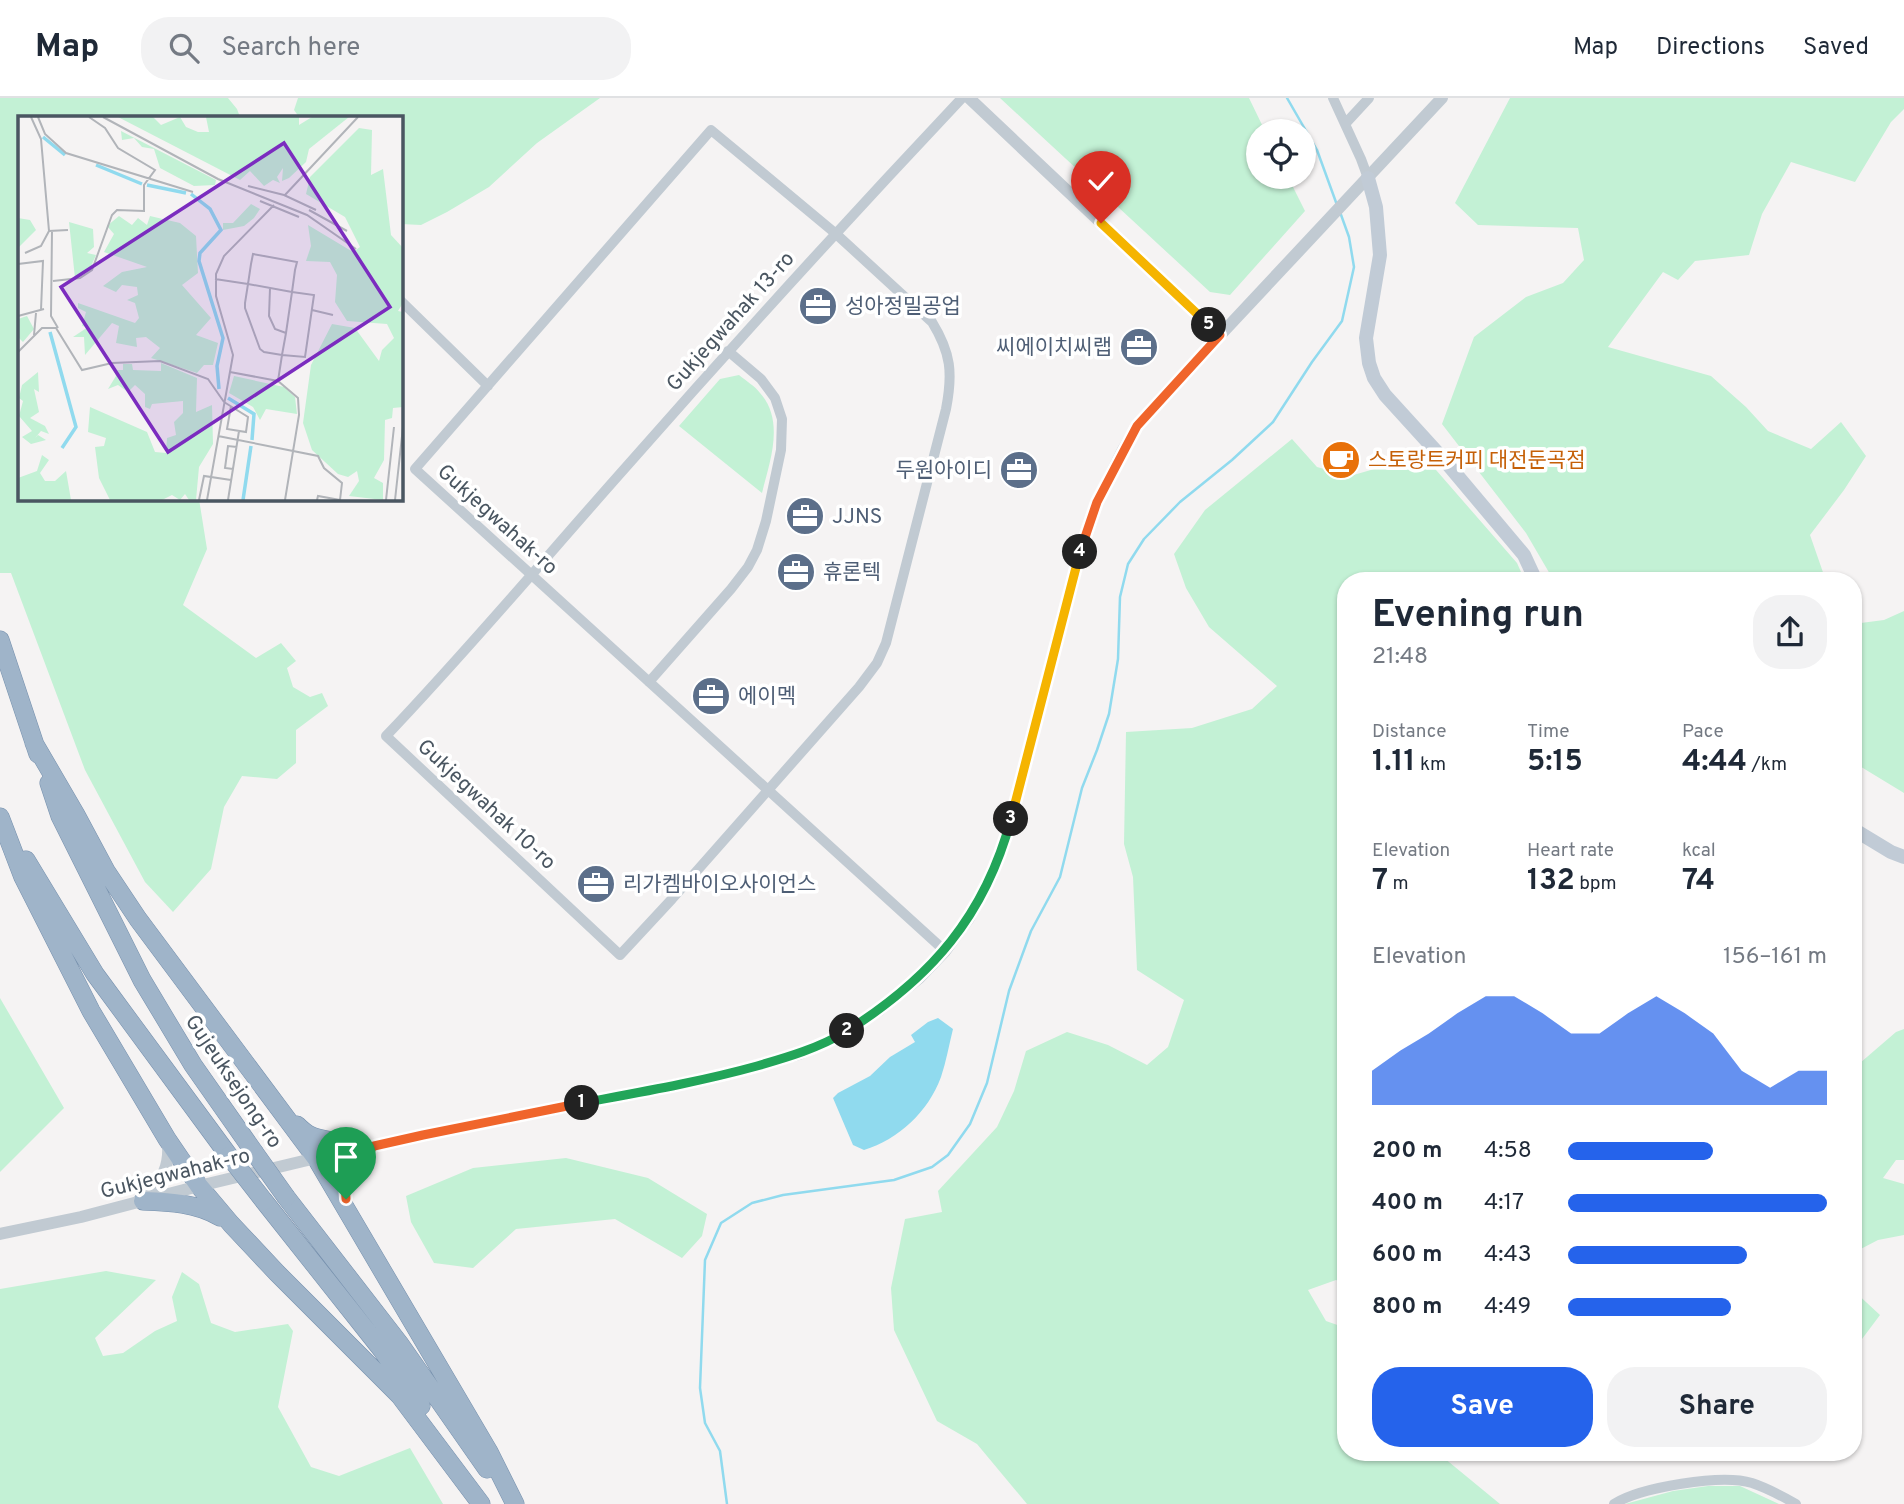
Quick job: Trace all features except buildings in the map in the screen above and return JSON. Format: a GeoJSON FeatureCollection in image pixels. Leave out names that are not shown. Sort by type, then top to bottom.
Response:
{"type":"FeatureCollection","features":[{"type":"Feature","properties":{"kind":"highway","name":"Gujeuksejong-ro"},"geometry":{"type":"LineString","coordinates":[[0,640],[60,816],[142,980],[192,1065],[286,1197],[399,1343],[509,1504]]}},
{"type":"Feature","properties":{"kind":"highway"},"geometry":{"type":"LineString","coordinates":[[34,743],[106,871],[138,919],[316,1158],[489,1452],[515,1504]]}},
{"type":"Feature","properties":{"kind":"highway"},"geometry":{"type":"LineString","coordinates":[[0,816],[23,877],[59,952],[167,1139],[199,1186],[231,1224],[400,1396],[481,1504]]}},
{"type":"Feature","properties":{"kind":"highway"},"geometry":{"type":"LineString","coordinates":[[0,816],[95,974],[229,1156],[382,1350],[488,1504]]}},
{"type":"Feature","properties":{"kind":"highway"},"geometry":{"type":"LineString","coordinates":[[283,1114],[318,1140],[366,1148]]}},
{"type":"Feature","properties":{"kind":"highway"},"geometry":{"type":"LineString","coordinates":[[143,1200],[200,1207],[231,1224]]}},
{"type":"Feature","properties":{"kind":"main road"},"geometry":{"type":"LineString","coordinates":[[1368,178],[1377,207],[1380,255],[1366,338],[1374,378],[1385,395],[1524,555],[1532,572]]}},
{"type":"Feature","properties":{"kind":"main road"},"geometry":{"type":"LineString","coordinates":[[1862,834],[1904,857]]}},
{"type":"Feature","properties":{"kind":"street","name":"Gukjegwahak 13-ro"},"geometry":{"type":"LineString","coordinates":[[531,575],[728,351],[962,98]]}},
{"type":"Feature","properties":{"kind":"street"},"geometry":{"type":"LineString","coordinates":[[969,98],[1220,335]]}},
{"type":"Feature","properties":{"kind":"street"},"geometry":{"type":"LineString","coordinates":[[1333,98],[1362,159],[1368,178]]}},
{"type":"Feature","properties":{"kind":"street"},"geometry":{"type":"LineString","coordinates":[[1345,124],[1369,98]]}},
{"type":"Feature","properties":{"kind":"street","name":"Gukjegwahak-ro"},"geometry":{"type":"LineString","coordinates":[[0,1234],[81,1217],[316,1158],[716,1077],[799,1054],[836,1038],[878,1012],[919,978],[944,951],[969,918],[991,877],[1004,845],[1083,543],[1097,502],[1137,426],[1442,98]]}},
{"type":"Feature","properties":{"kind":"street","name":"Gukjegwahak-ro"},"geometry":{"type":"LineString","coordinates":[[835,233],[711,130],[415,469],[944,951]]}},
{"type":"Feature","properties":{"kind":"street"},"geometry":{"type":"LineString","coordinates":[[768,790],[877,663],[886,643],[950,392],[948,354],[932,322],[835,233]]}},
{"type":"Feature","properties":{"kind":"street"},"geometry":{"type":"LineString","coordinates":[[402,302],[488,386]]}},
{"type":"Feature","properties":{"kind":"street"},"geometry":{"type":"LineString","coordinates":[[649,682],[748,567],[757,550],[766,521],[780,450],[782,419],[775,398],[761,379],[728,351]]}},
{"type":"Feature","properties":{"kind":"street","name":"Gukjegwahak 10-ro"},"geometry":{"type":"LineString","coordinates":[[531,575],[386,736],[620,954],[673,899],[768,790]]}},
{"type":"Feature","properties":{"kind":"street"},"geometry":{"type":"LineString","coordinates":[[143,1200],[164,1174],[169,1159],[167,1139]]}},
{"type":"Feature","properties":{"kind":"street"},"geometry":{"type":"LineString","coordinates":[[350,1216],[345,1182],[366,1148]]}},
{"type":"Feature","properties":{"kind":"street"},"geometry":{"type":"LineString","coordinates":[[1614,1504],[1651,1490],[1699,1481],[1729,1479],[1751,1483],[1796,1504]]}},
{"type":"Feature","properties":{"kind":"green space"},"geometry":{"type":"Polygon","coordinates":[[[0,98],[228,98],[240,116],[18,116],[18,500],[199,500],[207,549],[183,605],[256,658],[281,643],[296,661],[287,668],[293,687],[310,697],[322,693],[328,706],[296,730],[296,763],[277,779],[242,776],[224,807],[211,869],[173,912],[145,882],[85,770],[11,573],[0,573],[0,98]]]}},
{"type":"Feature","properties":{"kind":"green space"},"geometry":{"type":"Polygon","coordinates":[[[298,98],[600,98],[537,143],[489,187],[421,225],[402,224],[402,116],[298,116],[294,110],[298,98]]]}},
{"type":"Feature","properties":{"kind":"green space"},"geometry":{"type":"Polygon","coordinates":[[[1000,98],[1249,98],[1259,119],[1246,119],[1246,189],[1294,189],[1305,211],[1230,295],[1210,292],[1000,98]]]}},
{"type":"Feature","properties":{"kind":"green space"},"geometry":{"type":"Polygon","coordinates":[[[1510,98],[1904,98],[1904,109],[1891,122],[1855,182],[1791,162],[1762,214],[1749,255],[1695,261],[1678,280],[1663,272],[1608,347],[1711,376],[1768,431],[1811,449],[1841,422],[1866,456],[1810,535],[1823,572],[1549,572],[1526,533],[1442,424],[1474,337],[1526,297],[1563,283],[1584,260],[1578,228],[1478,225],[1455,203],[1510,98]]]}},
{"type":"Feature","properties":{"kind":"green space"},"geometry":{"type":"Polygon","coordinates":[[[739,375],[760,393],[772,416],[773,442],[762,493],[679,426],[720,379],[739,375]]]}},
{"type":"Feature","properties":{"kind":"green space"},"geometry":{"type":"Polygon","coordinates":[[[1292,439],[1317,467],[1350,476],[1423,455],[1517,563],[1521,572],[1337,572],[1337,1280],[1308,1290],[1326,1321],[1337,1325],[1337,1461],[1448,1461],[1500,1504],[1027,1504],[977,1444],[937,1421],[894,1330],[891,1288],[905,1219],[942,1212],[938,1191],[997,1127],[1014,1091],[1026,1051],[1067,1032],[1108,1045],[1147,1065],[1168,1047],[1184,1000],[1137,970],[1133,877],[1124,844],[1126,732],[1192,728],[1252,709],[1277,686],[1209,627],[1186,588],[1174,554],[1205,510],[1292,439]]]}},
{"type":"Feature","properties":{"kind":"green space"},"geometry":{"type":"Polygon","coordinates":[[[1904,611],[1904,793],[1862,767],[1862,623],[1884,620],[1904,611]]]}},
{"type":"Feature","properties":{"kind":"green space"},"geometry":{"type":"Polygon","coordinates":[[[0,998],[64,1108],[0,1172],[0,998]]]}},
{"type":"Feature","properties":{"kind":"green space"},"geometry":{"type":"Polygon","coordinates":[[[1904,1029],[1904,1160],[1896,1160],[1883,1178],[1904,1184],[1904,1235],[1878,1240],[1862,1248],[1862,1061],[1896,1032],[1904,1029]]]}},
{"type":"Feature","properties":{"kind":"green space"},"geometry":{"type":"Polygon","coordinates":[[[566,1158],[648,1178],[707,1214],[702,1236],[682,1258],[615,1219],[516,1229],[473,1268],[434,1263],[411,1222],[406,1196],[473,1168],[566,1158]]]}},
{"type":"Feature","properties":{"kind":"green space"},"geometry":{"type":"Polygon","coordinates":[[[106,1271],[156,1280],[95,1338],[103,1356],[123,1353],[155,1331],[177,1321],[172,1297],[182,1272],[199,1284],[211,1323],[235,1332],[288,1324],[293,1331],[278,1407],[311,1467],[339,1476],[410,1448],[443,1504],[0,1504],[0,1289],[106,1271]]]}},
{"type":"Feature","properties":{"kind":"green space"},"geometry":{"type":"Polygon","coordinates":[[[1862,1298],[1880,1315],[1862,1339],[1862,1298]]]}},
{"type":"Feature","properties":{"kind":"green space"},"geometry":{"type":"Polygon","coordinates":[[[1708,1486],[1740,1486],[1779,1504],[1625,1504],[1673,1491],[1708,1486]]]}},
{"type":"Feature","properties":{"kind":"water"},"geometry":{"type":"Polygon","coordinates":[[[938,1018],[953,1029],[941,1077],[928,1102],[911,1122],[889,1139],[864,1150],[853,1145],[833,1098],[870,1076],[890,1057],[915,1042],[911,1035],[938,1018]]]}},
{"type":"Feature","properties":{"kind":"waterway"},"geometry":{"type":"LineString","coordinates":[[1287,98],[1317,150],[1337,205]]}},
{"type":"Feature","properties":{"kind":"waterway"},"geometry":{"type":"LineString","coordinates":[[727,1504],[720,1451],[705,1423],[700,1388],[705,1260],[721,1223],[752,1203],[783,1195],[894,1180],[932,1167],[948,1155],[970,1124],[987,1083],[1009,991],[1031,931],[1060,877],[1082,788],[1109,714],[1118,659],[1120,597],[1128,564],[1144,539],[1180,502],[1273,422],[1342,321],[1354,267],[1349,237],[1340,212]]}},
{"type":"Feature","properties":{"kind":"place","name":"성아정밀공업"},"geometry":{"type":"Point","coordinates":[818,306]}},
{"type":"Feature","properties":{"kind":"place","name":"씨에이치씨랩"},"geometry":{"type":"Point","coordinates":[1139,347]}},
{"type":"Feature","properties":{"kind":"place","name":"스토랑트커피 대전둔곡점"},"geometry":{"type":"Point","coordinates":[1341,460]}},
{"type":"Feature","properties":{"kind":"place","name":"두원아이디"},"geometry":{"type":"Point","coordinates":[1019,470]}},
{"type":"Feature","properties":{"kind":"place","name":"JJNS"},"geometry":{"type":"Point","coordinates":[805,516]}},
{"type":"Feature","properties":{"kind":"place","name":"휴론텍"},"geometry":{"type":"Point","coordinates":[796,572]}},
{"type":"Feature","properties":{"kind":"place","name":"에이멕"},"geometry":{"type":"Point","coordinates":[711,696]}},
{"type":"Feature","properties":{"kind":"place","name":"리가켐바이오사이언스"},"geometry":{"type":"Point","coordinates":[596,884]}},
{"type":"Feature","properties":{"kind":"route"},"geometry":{"type":"LineString","coordinates":[[346,1199],[345,1182],[352,1169],[374,1146],[716,1077],[799,1054],[836,1038],[878,1012],[919,978],[944,951],[969,918],[991,877],[1004,845],[1083,543],[1097,502],[1137,426],[1220,335],[1101,223]]}}]}
